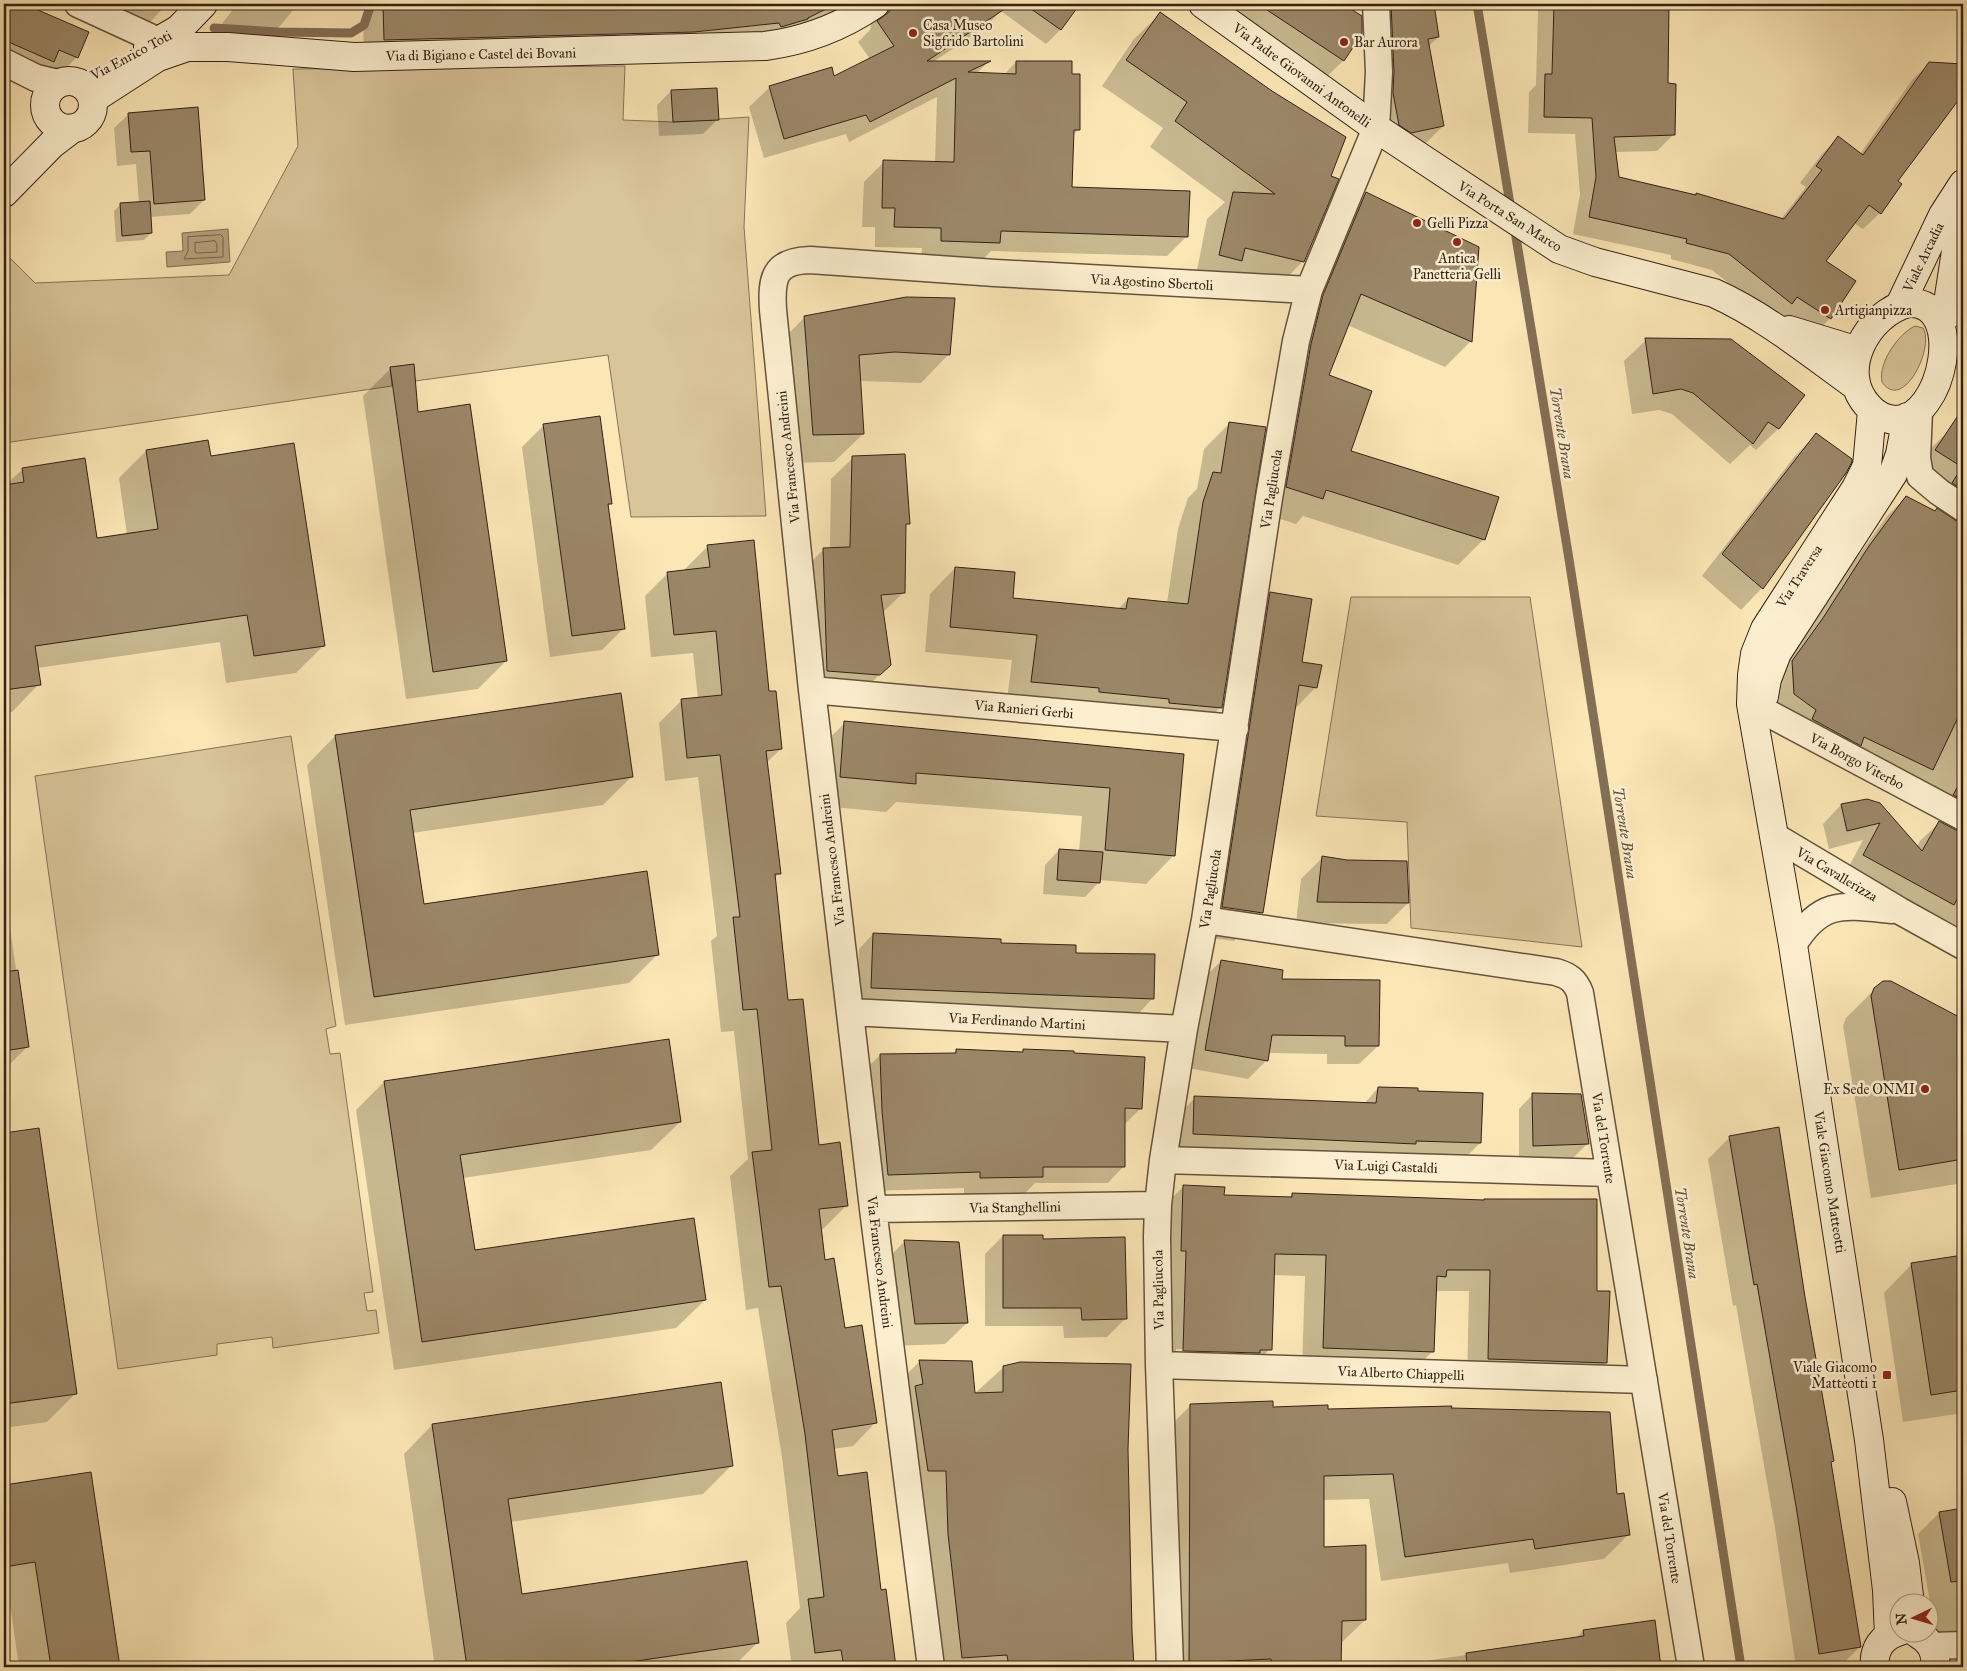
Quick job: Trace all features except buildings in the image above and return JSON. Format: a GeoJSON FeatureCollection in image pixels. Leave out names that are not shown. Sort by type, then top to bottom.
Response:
{"type":"FeatureCollection","features":[{"type":"Feature","properties":{"kind":"street"},"geometry":{"type":"LineString","coordinates":[[78,4],[168,45]]}},
{"type":"Feature","properties":{"kind":"street","name":"Via Enrico Toti"},"geometry":{"type":"LineString","coordinates":[[168,45],[203,4]]}},
{"type":"Feature","properties":{"kind":"street","name":"Via di Bigiano e Castel dei Bovani"},"geometry":{"type":"LineString","coordinates":[[63,87],[132,71],[158,57],[168,45],[228,47],[354,57],[765,46],[792,42],[827,30],[875,4]]}},
{"type":"Feature","properties":{"kind":"street","name":"Via Padre Giovanni Antonelli"},"geometry":{"type":"LineString","coordinates":[[1203,4],[1376,128]]}},
{"type":"Feature","properties":{"kind":"street","name":"Via Pagliucola"},"geometry":{"type":"LineString","coordinates":[[1170,1667],[1159,1365],[1158,1205],[1163,1160],[1184,1030],[1205,920],[1269,498],[1296,341],[1310,290],[1376,128],[1379,72],[1376,4]]}},
{"type":"Feature","properties":{"kind":"street"},"geometry":{"type":"LineString","coordinates":[[4,62],[63,87],[93,109],[89,119],[80,126],[61,133],[4,193]]}},
{"type":"Feature","properties":{"kind":"street"},"geometry":{"type":"LineString","coordinates":[[61,133],[50,120],[45,107],[63,87]]}},
{"type":"Feature","properties":{"kind":"street","name":"Via Porta San Marco"},"geometry":{"type":"LineString","coordinates":[[1376,128],[1560,249],[1595,262],[1714,293],[1735,303],[1766,323],[1856,386]]}},
{"type":"Feature","properties":{"kind":"street","name":"Viale Arcadia"},"geometry":{"type":"LineString","coordinates":[[1900,305],[1943,215],[1963,184]]}},
{"type":"Feature","properties":{"kind":"street","name":"Viale Arcadia"},"geometry":{"type":"LineString","coordinates":[[1946,316],[1956,251],[1963,222]]}},
{"type":"Feature","properties":{"kind":"street","name":"Via Francesco Andreini"},"geometry":{"type":"LineString","coordinates":[[931,1667],[873,1208],[812,690],[772,310],[772,295],[774,280],[780,269],[787,263],[796,260],[995,273]]}},
{"type":"Feature","properties":{"kind":"street","name":"Via Agostino Sbertoli"},"geometry":{"type":"LineString","coordinates":[[995,273],[1310,290]]}},
{"type":"Feature","properties":{"kind":"street"},"geometry":{"type":"LineString","coordinates":[[1922,303],[1937,309],[1946,316],[1956,338],[1953,360],[1938,390],[1913,414],[1897,420],[1889,419],[1872,411],[1859,394],[1856,386],[1854,363],[1868,332],[1887,312],[1900,305],[1922,303]]}},
{"type":"Feature","properties":{"kind":"street","name":"Via Porta San Marco"},"geometry":{"type":"LineString","coordinates":[[1766,323],[1858,351]]}},
{"type":"Feature","properties":{"kind":"street","name":"Via Traversa"},"geometry":{"type":"LineString","coordinates":[[1774,836],[1758,747],[1752,675],[1755,654],[1765,629],[1856,488],[1867,466],[1872,411]]}},
{"type":"Feature","properties":{"kind":"street"},"geometry":{"type":"LineString","coordinates":[[1913,414],[1920,476],[1963,508]]}},
{"type":"Feature","properties":{"kind":"street","name":"Via Traversa"},"geometry":{"type":"LineString","coordinates":[[1756,707],[1777,653],[1893,474],[1913,414]]}},
{"type":"Feature","properties":{"kind":"street","name":"Via Ranieri Gerbi"},"geometry":{"type":"LineString","coordinates":[[812,690],[1235,728]]}},
{"type":"Feature","properties":{"kind":"street","name":"Via Borgo Viterbo"},"geometry":{"type":"LineString","coordinates":[[1756,707],[1963,817]]}},
{"type":"Feature","properties":{"kind":"street","name":"Via Cavallerizza"},"geometry":{"type":"LineString","coordinates":[[1774,836],[1963,946]]}},
{"type":"Feature","properties":{"kind":"street","name":"Viale Giacomo Matteotti"},"geometry":{"type":"LineString","coordinates":[[1774,836],[1793,945],[1870,1440],[1890,1604]]}},
{"type":"Feature","properties":{"kind":"street","name":"Via Cavallerizza"},"geometry":{"type":"LineString","coordinates":[[1793,945],[1808,922],[1819,914],[1833,908],[1855,906],[1900,911]]}},
{"type":"Feature","properties":{"kind":"street","name":"Via del Torrente"},"geometry":{"type":"LineString","coordinates":[[1205,920],[1556,972],[1572,979],[1580,993],[1691,1667]]}},
{"type":"Feature","properties":{"kind":"street","name":"Via Ferdinando Martini"},"geometry":{"type":"LineString","coordinates":[[850,1012],[1184,1030]]}},
{"type":"Feature","properties":{"kind":"street","name":"Via Luigi Castaldi"},"geometry":{"type":"LineString","coordinates":[[1163,1160],[1609,1173]]}},
{"type":"Feature","properties":{"kind":"street","name":"Via Stanghellini"},"geometry":{"type":"LineString","coordinates":[[873,1208],[1158,1205]]}},
{"type":"Feature","properties":{"kind":"street","name":"Via Alberto Chiappelli"},"geometry":{"type":"LineString","coordinates":[[1159,1365],[1644,1380]]}},
{"type":"Feature","properties":{"kind":"street","name":"Viale Giacomo Matteotti"},"geometry":{"type":"LineString","coordinates":[[1870,1440],[1895,1512],[1909,1594]]}},
{"type":"Feature","properties":{"kind":"street"},"geometry":{"type":"LineString","coordinates":[[1867,1665],[1877,1648],[1890,1637]]}},
{"type":"Feature","properties":{"kind":"street"},"geometry":{"type":"LineString","coordinates":[[1928,1649],[1963,1644]]}},
{"type":"Feature","properties":{"kind":"shaded area"},"geometry":{"type":"Polygon","coordinates":[[[625,66],[623,120],[673,122],[749,117],[744,227],[766,516],[631,517],[608,355],[415,381],[413,365],[390,368],[392,386],[4,443],[4,252],[35,283],[229,275],[298,146],[293,69],[625,66]]]}},
{"type":"Feature","properties":{"kind":"shaded area"},"geometry":{"type":"Polygon","coordinates":[[[1915,326],[1923,328],[1926,337],[1921,362],[1907,384],[1899,389],[1890,389],[1882,382],[1883,366],[1886,358],[1902,335],[1915,326]]]}},
{"type":"Feature","properties":{"kind":"shaded area"},"geometry":{"type":"Polygon","coordinates":[[[1351,597],[1530,597],[1582,947],[1411,928],[1407,822],[1316,816],[1351,597]]]}},
{"type":"Feature","properties":{"kind":"shaded area"},"geometry":{"type":"Polygon","coordinates":[[[291,736],[336,1026],[326,1029],[330,1054],[340,1053],[373,1292],[364,1293],[367,1311],[376,1310],[379,1333],[273,1348],[272,1337],[217,1344],[217,1355],[118,1369],[35,776],[291,736]]]}},
{"type":"Feature","properties":{"kind":"water"},"geometry":{"type":"Polygon","coordinates":[[[228,229],[230,262],[167,267],[166,252],[183,251],[182,233],[228,229]]]}},
{"type":"Feature","properties":{"kind":"waterway"},"geometry":{"type":"LineString","coordinates":[[214,28],[278,32],[351,33],[364,25],[371,4]]}},
{"type":"Feature","properties":{"kind":"waterway","name":"Torrente Brana"},"geometry":{"type":"LineString","coordinates":[[1477,4],[1511,210]]}},
{"type":"Feature","properties":{"kind":"waterway","name":"Torrente Brana"},"geometry":{"type":"LineString","coordinates":[[1514,225],[1569,559],[1741,1667]]}},
{"type":"Feature","properties":{"kind":"place","name":"Casa Museo Sigfrido Bartolini"},"geometry":{"type":"Point","coordinates":[913,33]}},
{"type":"Feature","properties":{"kind":"place","name":"Bar Aurora"},"geometry":{"type":"Point","coordinates":[1344,42]}},
{"type":"Feature","properties":{"kind":"place","name":"Gelli Pizza"},"geometry":{"type":"Point","coordinates":[1417,223]}},
{"type":"Feature","properties":{"kind":"place","name":"Antica Panetteria Gelli"},"geometry":{"type":"Point","coordinates":[1457,242]}},
{"type":"Feature","properties":{"kind":"place","name":"Artigianpizza"},"geometry":{"type":"Point","coordinates":[1825,310]}},
{"type":"Feature","properties":{"kind":"place","name":"Ex Sede ONMI"},"geometry":{"type":"Point","coordinates":[1925,1089]}},
{"type":"Feature","properties":{"kind":"place","name":"Viale Giacomo Matteotti 1"},"geometry":{"type":"Point","coordinates":[1887,1375]}}]}
